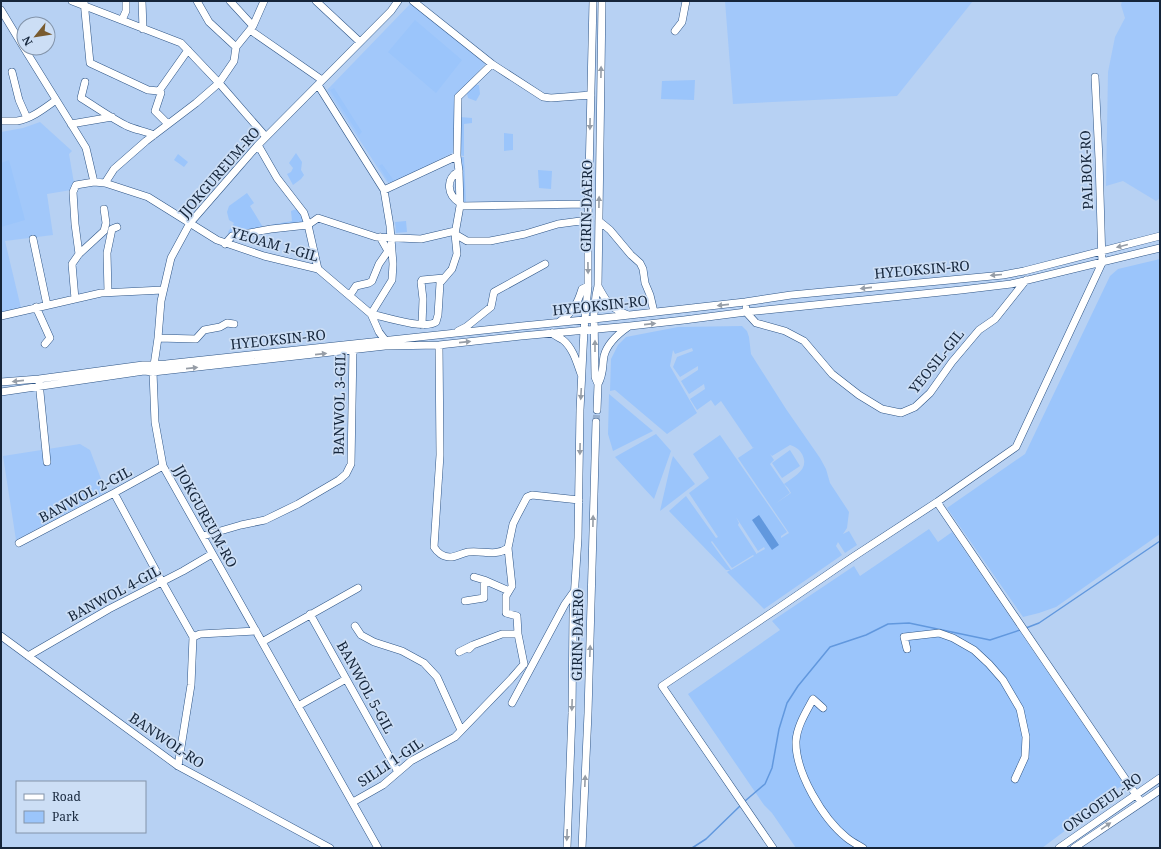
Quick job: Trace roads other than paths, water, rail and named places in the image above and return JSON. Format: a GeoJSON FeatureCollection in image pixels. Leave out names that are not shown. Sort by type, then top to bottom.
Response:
{"type":"FeatureCollection","features":[{"type":"Feature","properties":{"kind":"street"},"geometry":{"type":"LineString","coordinates":[[72,1],[84,3],[143,29],[181,43],[219,83],[266,137]]}},
{"type":"Feature","properties":{"kind":"street"},"geometry":{"type":"LineString","coordinates":[[122,20],[126,10],[126,1]]}},
{"type":"Feature","properties":{"kind":"street"},"geometry":{"type":"LineString","coordinates":[[142,1],[143,29]]}},
{"type":"Feature","properties":{"kind":"street"},"geometry":{"type":"LineString","coordinates":[[197,1],[208,22],[236,47]]}},
{"type":"Feature","properties":{"kind":"street"},"geometry":{"type":"LineString","coordinates":[[230,1],[251,28],[271,46],[320,82],[384,190],[393,264],[392,280],[371,314]]}},
{"type":"Feature","properties":{"kind":"street"},"geometry":{"type":"LineString","coordinates":[[105,183],[114,169],[219,83],[234,60],[236,47],[251,28],[264,1]]}},
{"type":"Feature","properties":{"kind":"street"},"geometry":{"type":"LineString","coordinates":[[316,1],[360,42]]}},
{"type":"Feature","properties":{"kind":"street","name":"JJOKGUREUM-RO"},"geometry":{"type":"LineString","coordinates":[[377,847],[163,466],[154,422],[154,368],[163,290],[171,258],[190,223],[258,145],[391,11],[398,1]]}},
{"type":"Feature","properties":{"kind":"street"},"geometry":{"type":"LineString","coordinates":[[413,1],[492,64],[543,97],[551,98],[591,95]]}},
{"type":"Feature","properties":{"kind":"street","name":"GIRIN-DAERO"},"geometry":{"type":"LineString","coordinates":[[567,848],[579,500],[580,410],[588,286],[588,204],[593,1]]}},
{"type":"Feature","properties":{"kind":"street","name":"GIRIN-DAERO"},"geometry":{"type":"LineString","coordinates":[[597,410],[598,384],[595,377],[594,319],[598,286],[602,1]]}},
{"type":"Feature","properties":{"kind":"street"},"geometry":{"type":"LineString","coordinates":[[675,31],[682,22],[686,1]]}},
{"type":"Feature","properties":{"kind":"street"},"geometry":{"type":"LineString","coordinates":[[84,3],[90,63],[148,90],[159,91]]}},
{"type":"Feature","properties":{"kind":"street"},"geometry":{"type":"LineString","coordinates":[[2,15],[16,36]]}},
{"type":"Feature","properties":{"kind":"street"},"geometry":{"type":"LineString","coordinates":[[168,124],[155,111],[161,93],[159,91],[188,50]]}},
{"type":"Feature","properties":{"kind":"street"},"geometry":{"type":"LineString","coordinates":[[29,56],[86,148],[94,182]]}},
{"type":"Feature","properties":{"kind":"street"},"geometry":{"type":"LineString","coordinates":[[444,278],[422,280],[423,299],[420,325],[433,324],[438,319],[440,283],[452,269],[457,254],[455,233],[460,204],[457,156],[458,97],[492,64]]}},
{"type":"Feature","properties":{"kind":"street"},"geometry":{"type":"LineString","coordinates":[[12,72],[19,100],[27,118]]}},
{"type":"Feature","properties":{"kind":"street","name":"PALBOK-RO"},"geometry":{"type":"LineString","coordinates":[[1094,77],[1099,160],[1102,263]]}},
{"type":"Feature","properties":{"kind":"street"},"geometry":{"type":"LineString","coordinates":[[85,82],[80,98],[127,126],[154,135]]}},
{"type":"Feature","properties":{"kind":"street"},"geometry":{"type":"LineString","coordinates":[[1,121],[18,121],[27,118],[39,112],[56,100]]}},
{"type":"Feature","properties":{"kind":"street"},"geometry":{"type":"LineString","coordinates":[[71,124],[112,117]]}},
{"type":"Feature","properties":{"kind":"street"},"geometry":{"type":"LineString","coordinates":[[258,145],[277,178],[304,213],[318,269]]}},
{"type":"Feature","properties":{"kind":"street"},"geometry":{"type":"LineString","coordinates":[[384,190],[457,156]]}},
{"type":"Feature","properties":{"kind":"street","name":"YEOAM 1-GIL"},"geometry":{"type":"LineString","coordinates":[[79,254],[73,192],[76,185],[94,182],[105,183],[148,197],[225,244],[264,256],[318,269],[371,314],[385,343]]}},
{"type":"Feature","properties":{"kind":"street","name":"GIRIN-DAERO"},"geometry":{"type":"LineString","coordinates":[[460,204],[588,204]]}},
{"type":"Feature","properties":{"kind":"street"},"geometry":{"type":"LineString","coordinates":[[76,299],[72,264],[79,254],[104,231],[106,223],[104,209]]}},
{"type":"Feature","properties":{"kind":"street"},"geometry":{"type":"LineString","coordinates":[[225,244],[232,236],[271,229],[308,225],[318,218],[376,237],[421,239],[455,233],[466,241],[490,241],[525,234],[558,224],[588,220]]}},
{"type":"Feature","properties":{"kind":"street"},"geometry":{"type":"LineString","coordinates":[[599,221],[610,230],[631,255],[640,263],[643,269],[645,283],[650,295],[654,312]]}},
{"type":"Feature","properties":{"kind":"street"},"geometry":{"type":"LineString","coordinates":[[108,292],[107,253],[112,229],[117,227]]}},
{"type":"Feature","properties":{"kind":"street","name":"HYEOKSIN-RO"},"geometry":{"type":"LineString","coordinates":[[1,392],[39,382],[143,365],[154,368],[353,347],[458,333],[745,302],[799,294],[1003,275],[1160,236]]}},
{"type":"Feature","properties":{"kind":"street"},"geometry":{"type":"LineString","coordinates":[[350,295],[356,286],[370,283],[372,281],[379,264],[388,251],[380,237]]}},
{"type":"Feature","properties":{"kind":"street"},"geometry":{"type":"LineString","coordinates":[[33,238],[47,305]]}},
{"type":"Feature","properties":{"kind":"street","name":"HYEOKSIN-RO"},"geometry":{"type":"LineString","coordinates":[[385,343],[439,345],[630,326],[746,312],[1011,284],[1160,248]]}},
{"type":"Feature","properties":{"kind":"street"},"geometry":{"type":"LineString","coordinates":[[773,848],[662,686],[937,502],[1016,446],[1102,263]]}},
{"type":"Feature","properties":{"kind":"street"},"geometry":{"type":"LineString","coordinates":[[458,333],[456,331],[466,327],[491,307],[494,292],[545,264]]}},
{"type":"Feature","properties":{"kind":"street","name":"YEOSIL-GIL"},"geometry":{"type":"LineString","coordinates":[[746,312],[756,324],[785,331],[804,340],[832,374],[859,395],[882,409],[901,413],[915,408],[930,393],[952,362],[979,330],[994,318],[1026,280]]}},
{"type":"Feature","properties":{"kind":"street"},"geometry":{"type":"LineString","coordinates":[[558,323],[575,308],[582,289],[588,286]]}},
{"type":"Feature","properties":{"kind":"street"},"geometry":{"type":"LineString","coordinates":[[598,286],[608,304],[628,315]]}},
{"type":"Feature","properties":{"kind":"street"},"geometry":{"type":"LineString","coordinates":[[1,316],[108,292],[163,290]]}},
{"type":"Feature","properties":{"kind":"street"},"geometry":{"type":"LineString","coordinates":[[745,302],[746,312]]}},
{"type":"Feature","properties":{"kind":"street"},"geometry":{"type":"LineString","coordinates":[[36,307],[50,338],[45,344]]}},
{"type":"Feature","properties":{"kind":"street","name":"YEOAM 1-GIL"},"geometry":{"type":"LineString","coordinates":[[371,314],[420,325]]}},
{"type":"Feature","properties":{"kind":"street"},"geometry":{"type":"LineString","coordinates":[[158,338],[196,339],[204,330],[220,327],[227,323],[234,324]]}},
{"type":"Feature","properties":{"kind":"street"},"geometry":{"type":"LineString","coordinates":[[598,384],[602,377],[604,357],[608,347],[620,333],[630,326]]}},
{"type":"Feature","properties":{"kind":"street"},"geometry":{"type":"LineString","coordinates":[[552,333],[556,337],[563,340],[572,351],[582,378]]}},
{"type":"Feature","properties":{"kind":"street"},"geometry":{"type":"LineString","coordinates":[[439,345],[440,455],[434,547],[437,552],[451,557],[466,552],[477,551],[497,554],[508,548]]}},
{"type":"Feature","properties":{"kind":"street","name":"BANWOL 3-GIL"},"geometry":{"type":"LineString","coordinates":[[203,536],[265,520],[298,504],[340,480],[346,474],[351,464],[353,347]]}},
{"type":"Feature","properties":{"kind":"street","name":"HYEOKSIN-RO"},"geometry":{"type":"LineString","coordinates":[[1,382],[39,382]]}},
{"type":"Feature","properties":{"kind":"street"},"geometry":{"type":"LineString","coordinates":[[39,382],[47,462]]}},
{"type":"Feature","properties":{"kind":"street","name":"GIRIN-DAERO"},"geometry":{"type":"LineString","coordinates":[[582,848],[588,713],[596,422]]}},
{"type":"Feature","properties":{"kind":"street","name":"BANWOL 2-GIL"},"geometry":{"type":"LineString","coordinates":[[19,543],[163,466]]}},
{"type":"Feature","properties":{"kind":"street"},"geometry":{"type":"LineString","coordinates":[[114,493],[193,638],[191,685],[178,766]]}},
{"type":"Feature","properties":{"kind":"street"},"geometry":{"type":"LineString","coordinates":[[527,666],[518,634],[517,616],[506,613],[506,596],[512,586],[508,548],[513,524],[527,497],[532,495],[579,500]]}},
{"type":"Feature","properties":{"kind":"street"},"geometry":{"type":"LineString","coordinates":[[937,502],[1141,802]]}},
{"type":"Feature","properties":{"kind":"street","name":"BANWOL 4-GIL"},"geometry":{"type":"LineString","coordinates":[[28,656],[109,609],[212,554]]}},
{"type":"Feature","properties":{"kind":"street"},"geometry":{"type":"LineString","coordinates":[[474,577],[509,591]]}},
{"type":"Feature","properties":{"kind":"street"},"geometry":{"type":"LineString","coordinates":[[465,601],[484,598],[484,580]]}},
{"type":"Feature","properties":{"kind":"street"},"geometry":{"type":"LineString","coordinates":[[262,642],[358,588]]}},
{"type":"Feature","properties":{"kind":"street","name":"SILLI 1-GIL"},"geometry":{"type":"LineString","coordinates":[[512,703],[527,666],[575,590]]}},
{"type":"Feature","properties":{"kind":"street","name":"BANWOL 5-GIL"},"geometry":{"type":"LineString","coordinates":[[310,614],[398,772]]}},
{"type":"Feature","properties":{"kind":"street"},"geometry":{"type":"LineString","coordinates":[[355,626],[362,635],[374,642],[402,652],[424,663],[437,677],[461,730]]}},
{"type":"Feature","properties":{"kind":"street"},"geometry":{"type":"LineString","coordinates":[[193,638],[200,634],[256,631]]}},
{"type":"Feature","properties":{"kind":"street"},"geometry":{"type":"LineString","coordinates":[[908,649],[904,637],[939,633],[946,635],[974,650],[1003,680],[1020,709],[1026,737],[1025,757],[1015,779]]}},
{"type":"Feature","properties":{"kind":"street"},"geometry":{"type":"LineString","coordinates":[[460,652],[502,634],[518,634]]}},
{"type":"Feature","properties":{"kind":"street","name":"BANWOL-RO"},"geometry":{"type":"LineString","coordinates":[[1,636],[178,766],[330,848]]}},
{"type":"Feature","properties":{"kind":"street","name":"SILLI 1-GIL"},"geometry":{"type":"LineString","coordinates":[[353,802],[383,785],[411,760],[454,737],[527,666]]}},
{"type":"Feature","properties":{"kind":"street"},"geometry":{"type":"LineString","coordinates":[[298,706],[346,679]]}},
{"type":"Feature","properties":{"kind":"street"},"geometry":{"type":"LineString","coordinates":[[823,708],[813,699],[799,725],[796,741],[798,760],[810,791],[829,820],[847,838],[863,848]]}},
{"type":"Feature","properties":{"kind":"street","name":"ONGOEUL-RO"},"geometry":{"type":"LineString","coordinates":[[1059,848],[1160,778]]}},
{"type":"Feature","properties":{"kind":"street","name":"ONGOEUL-RO"},"geometry":{"type":"LineString","coordinates":[[1074,848],[1160,790]]}},
{"type":"Feature","properties":{"kind":"waterway"},"geometry":{"type":"LineString","coordinates":[[1026,628],[1039,623],[1160,541]]}},
{"type":"Feature","properties":{"kind":"waterway"},"geometry":{"type":"LineString","coordinates":[[745,801],[765,784],[772,768],[779,729],[787,703],[798,686],[830,647],[866,635],[888,624],[909,623],[990,640],[1020,630]]}},
{"type":"Feature","properties":{"kind":"waterway"},"geometry":{"type":"LineString","coordinates":[[692,848],[706,839],[741,805]]}},
{"type":"Feature","properties":{"kind":"tunnel"},"geometry":{"type":"LineString","coordinates":[[596,422],[597,410]]}}]}
